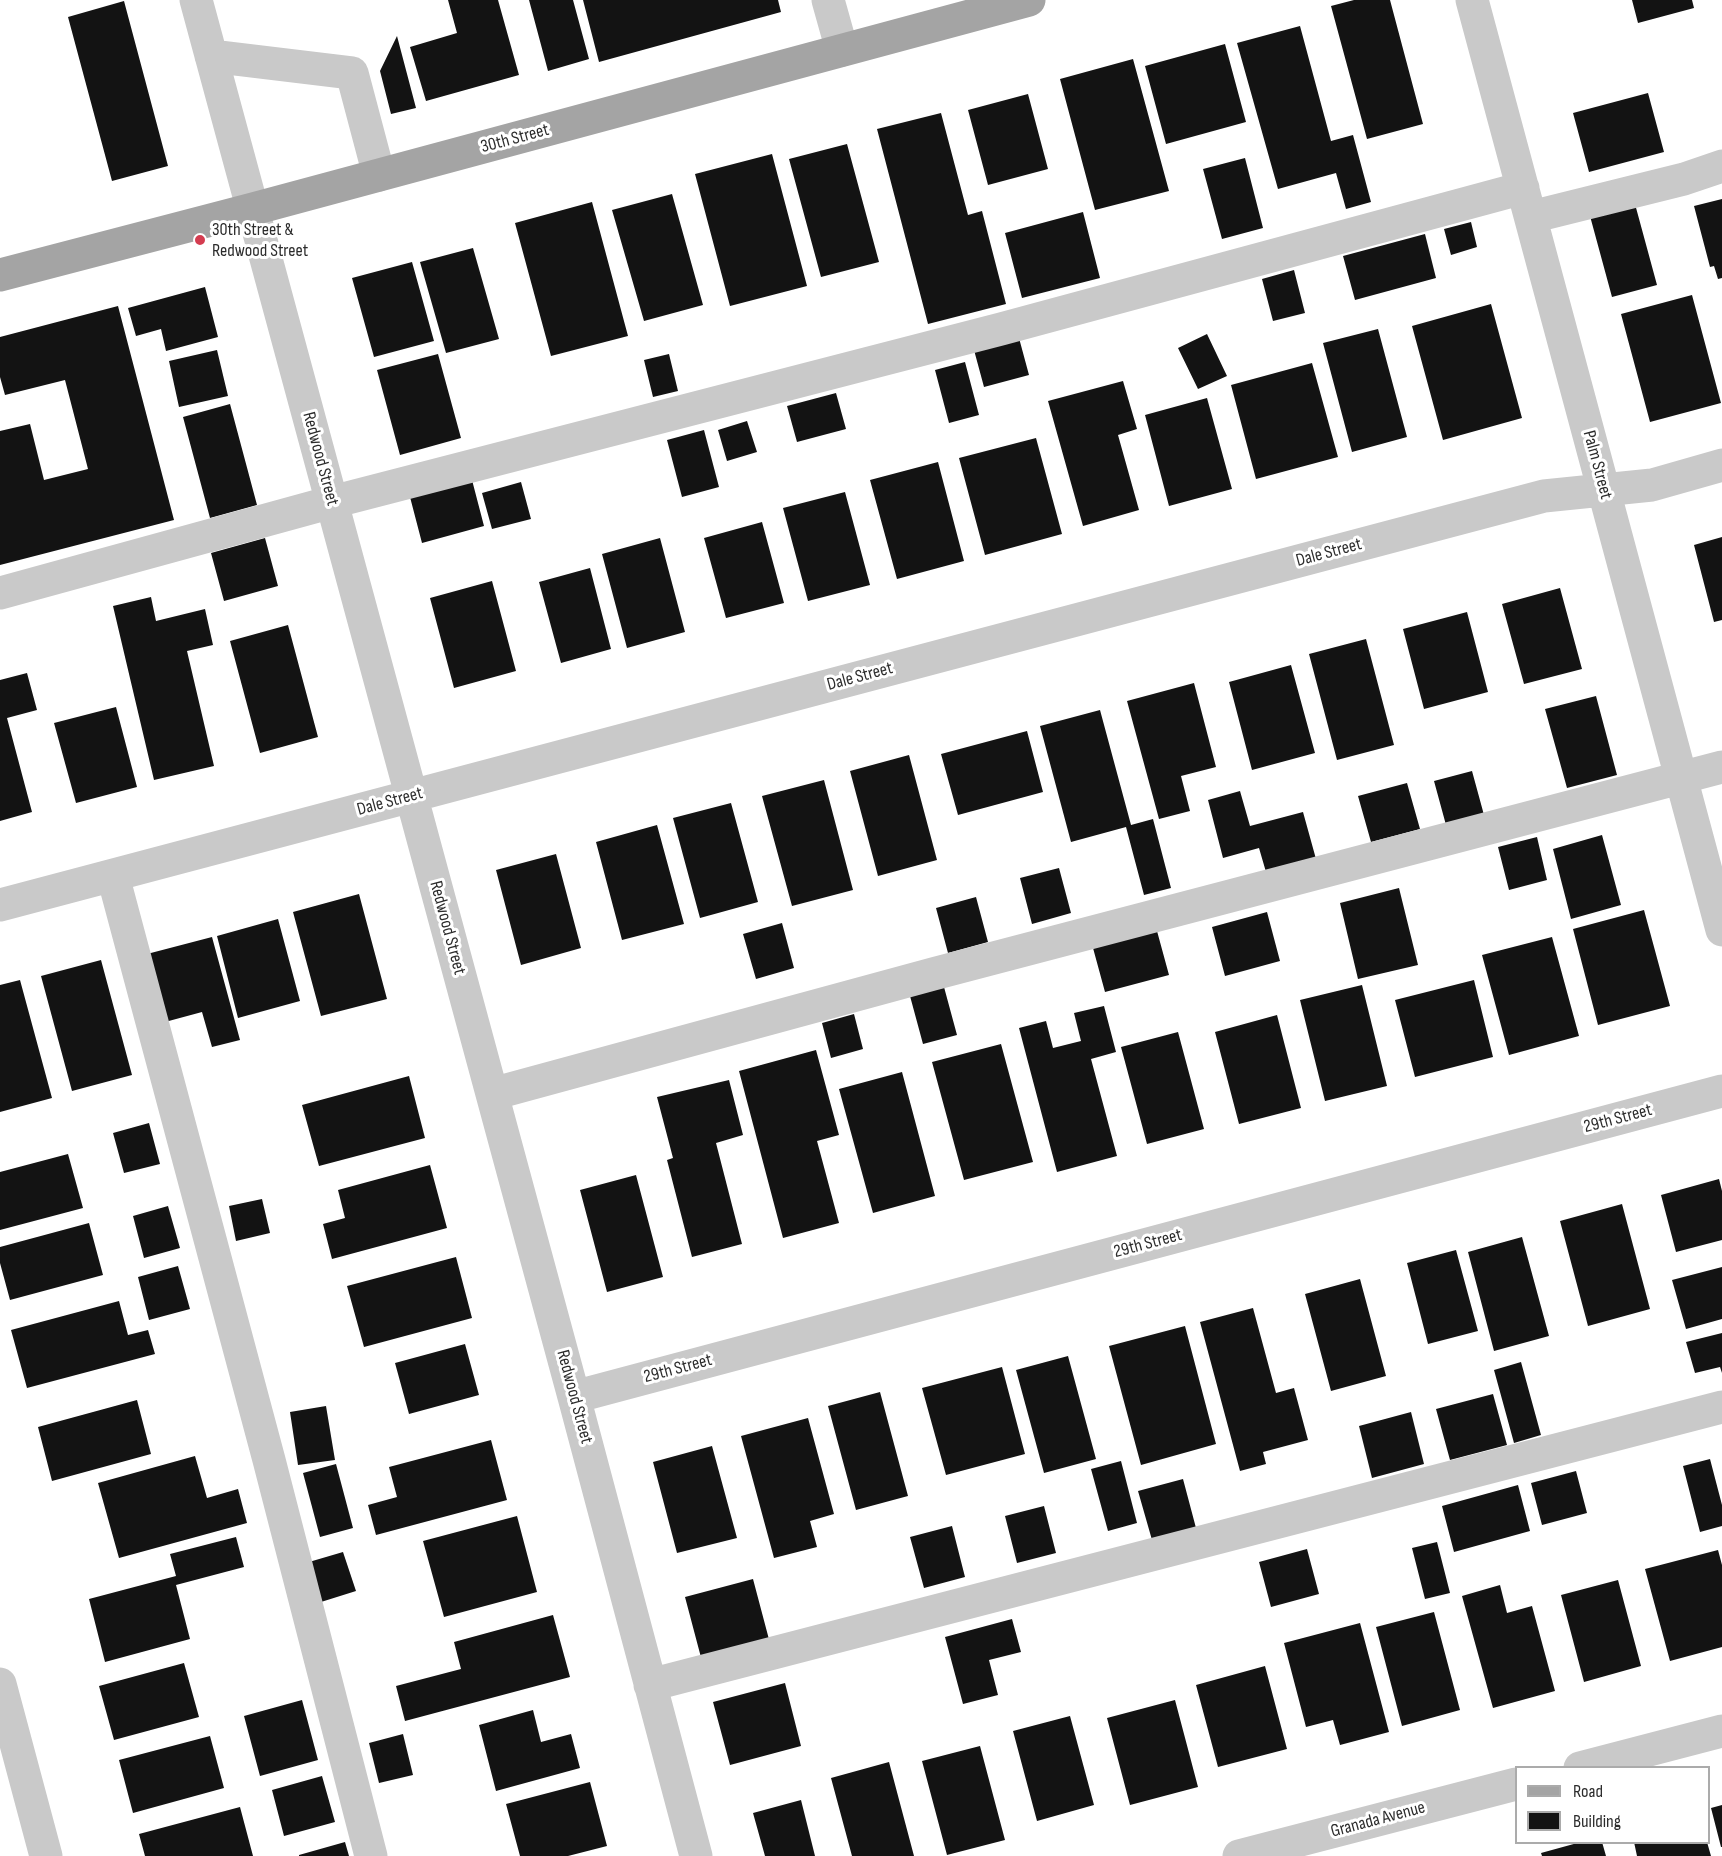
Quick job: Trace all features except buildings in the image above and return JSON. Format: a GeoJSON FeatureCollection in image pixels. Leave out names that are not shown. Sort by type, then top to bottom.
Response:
{"type":"FeatureCollection","features":[{"type":"Feature","properties":{"kind":"main road","name":"30th Street"},"geometry":{"type":"LineString","coordinates":[[0,275],[1029,0]]}},
{"type":"Feature","properties":{"kind":"street","name":"Redwood Street"},"geometry":{"type":"LineString","coordinates":[[196,0],[696,1856]]}},
{"type":"Feature","properties":{"kind":"street"},"geometry":{"type":"LineString","coordinates":[[828,0],[842,50]]}},
{"type":"Feature","properties":{"kind":"street","name":"Palm Street"},"geometry":{"type":"LineString","coordinates":[[1472,0],[1722,930]]}},
{"type":"Feature","properties":{"kind":"street"},"geometry":{"type":"LineString","coordinates":[[211,56],[352,73],[379,175]]}},
{"type":"Feature","properties":{"kind":"street"},"geometry":{"type":"LineString","coordinates":[[0,592],[332,502],[1012,326],[1527,203],[1684,178],[1722,166]]}},
{"type":"Feature","properties":{"kind":"street","name":"Dale Street"},"geometry":{"type":"LineString","coordinates":[[0,905],[1544,496],[1652,485],[1722,465]]}},
{"type":"Feature","properties":{"kind":"street"},"geometry":{"type":"LineString","coordinates":[[492,1094],[933,974],[1722,767]]}},
{"type":"Feature","properties":{"kind":"street"},"geometry":{"type":"LineString","coordinates":[[113,876],[269,1460],[371,1856]]}},
{"type":"Feature","properties":{"kind":"street","name":"29th Street"},"geometry":{"type":"LineString","coordinates":[[574,1397],[1722,1091]]}},
{"type":"Feature","properties":{"kind":"street"},"geometry":{"type":"LineString","coordinates":[[650,1685],[1722,1407]]}},
{"type":"Feature","properties":{"kind":"street"},"geometry":{"type":"LineString","coordinates":[[0,1684],[46,1856]]}},
{"type":"Feature","properties":{"kind":"street"},"geometry":{"type":"LineString","coordinates":[[1584,1766],[1722,1731]]}},
{"type":"Feature","properties":{"kind":"street","name":"Granada Avenue"},"geometry":{"type":"LineString","coordinates":[[1239,1856],[1515,1784]]}},
{"type":"Feature","properties":{"kind":"place","name":"30th Street & Redwood Street"},"geometry":{"type":"Point","coordinates":[200,240]}}]}
